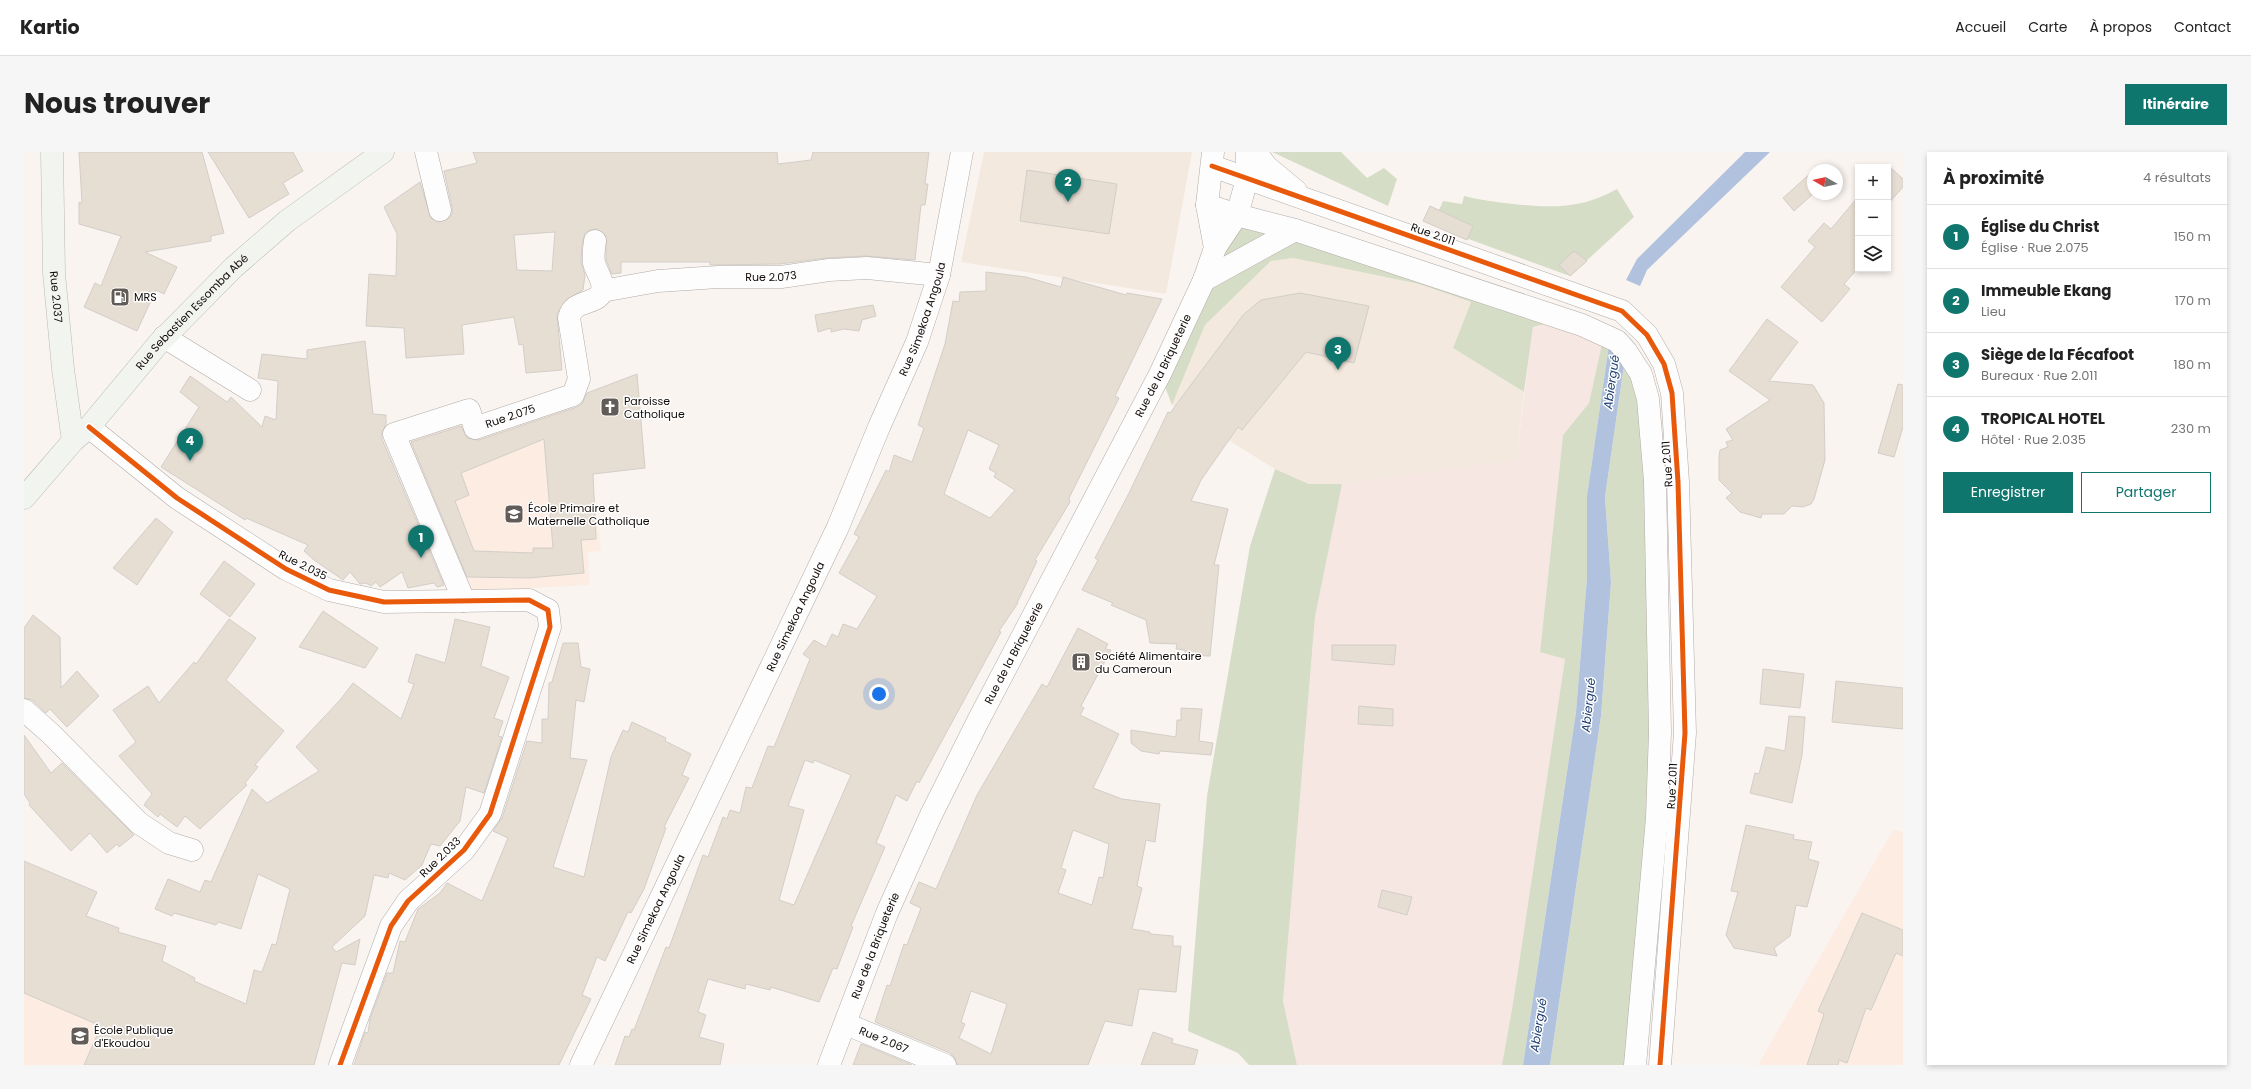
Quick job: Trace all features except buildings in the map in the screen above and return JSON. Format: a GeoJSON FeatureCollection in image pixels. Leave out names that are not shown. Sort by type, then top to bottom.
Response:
{"type":"FeatureCollection","features":[{"type":"Feature","properties":{"kind":"main road","name":"Rue 2.037"},"geometry":{"type":"LineString","coordinates":[[52,152],[54,273],[63,369],[81,434]]}},
{"type":"Feature","properties":{"kind":"main road","name":"Rue Sebastien Essomba Abé"},"geometry":{"type":"LineString","coordinates":[[24,498],[164,337],[234,267],[287,221],[383,152]]}},
{"type":"Feature","properties":{"kind":"street"},"geometry":{"type":"LineString","coordinates":[[426,152],[440,210]]}},
{"type":"Feature","properties":{"kind":"street","name":"Rue Simekoa Angoula"},"geometry":{"type":"LineString","coordinates":[[581,1065],[838,527],[879,427],[917,342],[939,275],[962,152]]}},
{"type":"Feature","properties":{"kind":"street","name":"Rue de la Briqueterie"},"geometry":{"type":"LineString","coordinates":[[829,1065],[846,1024],[887,913],[931,815],[978,720],[1160,374],[1204,280],[1215,248],[1237,215],[1247,179],[1247,152]]}},
{"type":"Feature","properties":{"kind":"street"},"geometry":{"type":"LineString","coordinates":[[1256,152],[1266,166],[1308,200]]}},
{"type":"Feature","properties":{"kind":"street","name":"Rue de la Briqueterie"},"geometry":{"type":"LineString","coordinates":[[1213,159],[1207,205],[1215,248]]}},
{"type":"Feature","properties":{"kind":"street","name":"Rue 2.011"},"geometry":{"type":"LineString","coordinates":[[1213,159],[1247,179],[1622,311],[1647,335],[1664,364],[1672,393],[1678,482],[1685,733],[1660,1065]]}},
{"type":"Feature","properties":{"kind":"street","name":"Rue 2.011"},"geometry":{"type":"LineString","coordinates":[[1207,205],[1237,215],[1295,230],[1582,325],[1617,341],[1626,351],[1641,374],[1648,399],[1655,481],[1660,732],[1657,818],[1635,1065]]}},
{"type":"Feature","properties":{"kind":"street"},"geometry":{"type":"LineString","coordinates":[[1204,280],[1295,230]]}},
{"type":"Feature","properties":{"kind":"street"},"geometry":{"type":"LineString","coordinates":[[595,241],[594,262],[602,285],[602,291]]}},
{"type":"Feature","properties":{"kind":"street","name":"Rue 2.073"},"geometry":{"type":"LineString","coordinates":[[602,291],[658,281],[718,277],[781,277],[829,270],[867,268],[939,275]]}},
{"type":"Feature","properties":{"kind":"street","name":"Rue 2.075"},"geometry":{"type":"LineString","coordinates":[[464,601],[394,434],[469,410],[475,428],[573,395],[579,379],[570,318],[571,311],[575,307],[599,297],[602,291]]}},
{"type":"Feature","properties":{"kind":"street"},"geometry":{"type":"LineString","coordinates":[[164,337],[250,390]]}},
{"type":"Feature","properties":{"kind":"street","name":"Rue 2.035"},"geometry":{"type":"LineString","coordinates":[[81,434],[286,570],[323,587],[384,602],[529,600],[548,610]]}},
{"type":"Feature","properties":{"kind":"street","name":"Rue 2.033"},"geometry":{"type":"LineString","coordinates":[[340,1065],[391,926],[408,901],[464,850],[490,814],[550,627],[548,610]]}},
{"type":"Feature","properties":{"kind":"street"},"geometry":{"type":"LineString","coordinates":[[24,710],[51,734],[139,823],[169,843],[192,850]]}},
{"type":"Feature","properties":{"kind":"street","name":"Rue 2.067"},"geometry":{"type":"LineString","coordinates":[[846,1024],[945,1065]]}},
{"type":"Feature","properties":{"kind":"shaded area"},"geometry":{"type":"Polygon","coordinates":[[[984,152],[1192,152],[1166,294],[961,262],[984,152]]]}},
{"type":"Feature","properties":{"kind":"shaded area"},"geometry":{"type":"Polygon","coordinates":[[[1293,258],[1419,284],[1471,302],[1453,348],[1524,392],[1516,460],[1342,484],[1309,484],[1275,469],[1172,405],[1205,325],[1271,261],[1293,258]]]}},
{"type":"Feature","properties":{"kind":"shaded area"},"geometry":{"type":"Polygon","coordinates":[[[1545,324],[1603,344],[1589,403],[1563,435],[1540,651],[1565,659],[1513,1003],[1502,1065],[1297,1065],[1283,1001],[1315,617],[1342,484],[1516,460],[1533,327],[1545,324]]]}},
{"type":"Feature","properties":{"kind":"shaded area","name":"École Primaire et Maternelle Catholique"},"geometry":{"type":"Polygon","coordinates":[[[568,400],[582,426],[592,478],[601,551],[588,552],[589,585],[463,592],[456,553],[445,555],[402,437],[465,414],[473,435],[568,400]]]}},
{"type":"Feature","properties":{"kind":"shaded area"},"geometry":{"type":"Polygon","coordinates":[[[1893,830],[1903,832],[1903,1065],[1758,1065],[1893,830]]]}},
{"type":"Feature","properties":{"kind":"shaded area","name":"École Publique d'Ekoudou"},"geometry":{"type":"Polygon","coordinates":[[[24,955],[148,1007],[125,1065],[24,1065],[24,955]]]}},
{"type":"Feature","properties":{"kind":"green space"},"geometry":{"type":"Polygon","coordinates":[[[1272,152],[1341,152],[1367,178],[1384,168],[1397,179],[1388,206],[1272,152]]]}},
{"type":"Feature","properties":{"kind":"green space"},"geometry":{"type":"Polygon","coordinates":[[[1617,189],[1634,217],[1570,276],[1423,221],[1430,206],[1439,210],[1443,201],[1462,204],[1464,196],[1513,204],[1566,206],[1579,204],[1604,196],[1617,189]]]}},
{"type":"Feature","properties":{"kind":"green space"},"geometry":{"type":"Polygon","coordinates":[[[1237,215],[1610,338],[1587,496],[1587,578],[1576,712],[1523,1065],[1502,1065],[1513,1003],[1565,659],[1540,652],[1563,435],[1589,403],[1602,344],[1545,324],[1533,327],[1524,392],[1453,348],[1471,302],[1419,284],[1293,258],[1271,261],[1205,325],[1172,405],[1160,374],[1237,215]]]}},
{"type":"Feature","properties":{"kind":"green space"},"geometry":{"type":"Polygon","coordinates":[[[1626,351],[1641,374],[1660,732],[1635,1065],[1550,1065],[1601,716],[1611,582],[1605,497],[1626,351]]]}},
{"type":"Feature","properties":{"kind":"green space"},"geometry":{"type":"Polygon","coordinates":[[[1275,469],[1309,484],[1342,484],[1315,617],[1283,1001],[1297,1065],[1249,1065],[1238,1053],[1188,1031],[1207,796],[1250,546],[1275,469]]]}},
{"type":"Feature","properties":{"kind":"water"},"geometry":{"type":"Polygon","coordinates":[[[1745,152],[1770,152],[1647,270],[1640,286],[1626,280],[1637,259],[1745,152]]]}},
{"type":"Feature","properties":{"kind":"water","name":"Abiergué"},"geometry":{"type":"Polygon","coordinates":[[[1610,338],[1626,351],[1605,497],[1611,582],[1601,716],[1550,1065],[1523,1065],[1576,712],[1587,578],[1587,496],[1610,338]]]}},
{"type":"Feature","properties":{"kind":"cycle path"},"geometry":{"type":"LineString","coordinates":[[1212,166],[1622,311],[1647,335],[1664,364],[1672,393],[1678,482],[1685,733],[1660,1065]]}},
{"type":"Feature","properties":{"kind":"cycle path"},"geometry":{"type":"LineString","coordinates":[[89,427],[177,498],[286,569],[329,590],[384,602],[529,600],[548,610],[550,627],[490,814],[464,850],[408,901],[391,926],[340,1065]]}},
{"type":"Feature","properties":{"kind":"place","name":"Immeuble Ekang"},"geometry":{"type":"Point","coordinates":[1068,202]}},
{"type":"Feature","properties":{"kind":"place","name":"MRS"},"geometry":{"type":"Point","coordinates":[120,297]}},
{"type":"Feature","properties":{"kind":"place","name":"Siège de la Fécafoot"},"geometry":{"type":"Point","coordinates":[1338,370]}},
{"type":"Feature","properties":{"kind":"place","name":"Paroisse Catholique"},"geometry":{"type":"Point","coordinates":[610,407]}},
{"type":"Feature","properties":{"kind":"place","name":"TROPICAL HOTEL"},"geometry":{"type":"Point","coordinates":[190,461]}},
{"type":"Feature","properties":{"kind":"place","name":"École Primaire et Maternelle Catholique"},"geometry":{"type":"Point","coordinates":[514,514]}},
{"type":"Feature","properties":{"kind":"place","name":"Église du Christ"},"geometry":{"type":"Point","coordinates":[421,558]}},
{"type":"Feature","properties":{"kind":"place","name":"Société Alimentaire du Cameroun"},"geometry":{"type":"Point","coordinates":[1081,662]}},
{"type":"Feature","properties":{"kind":"place","name":"École Publique d'Ekoudou"},"geometry":{"type":"Point","coordinates":[80,1036]}}]}
